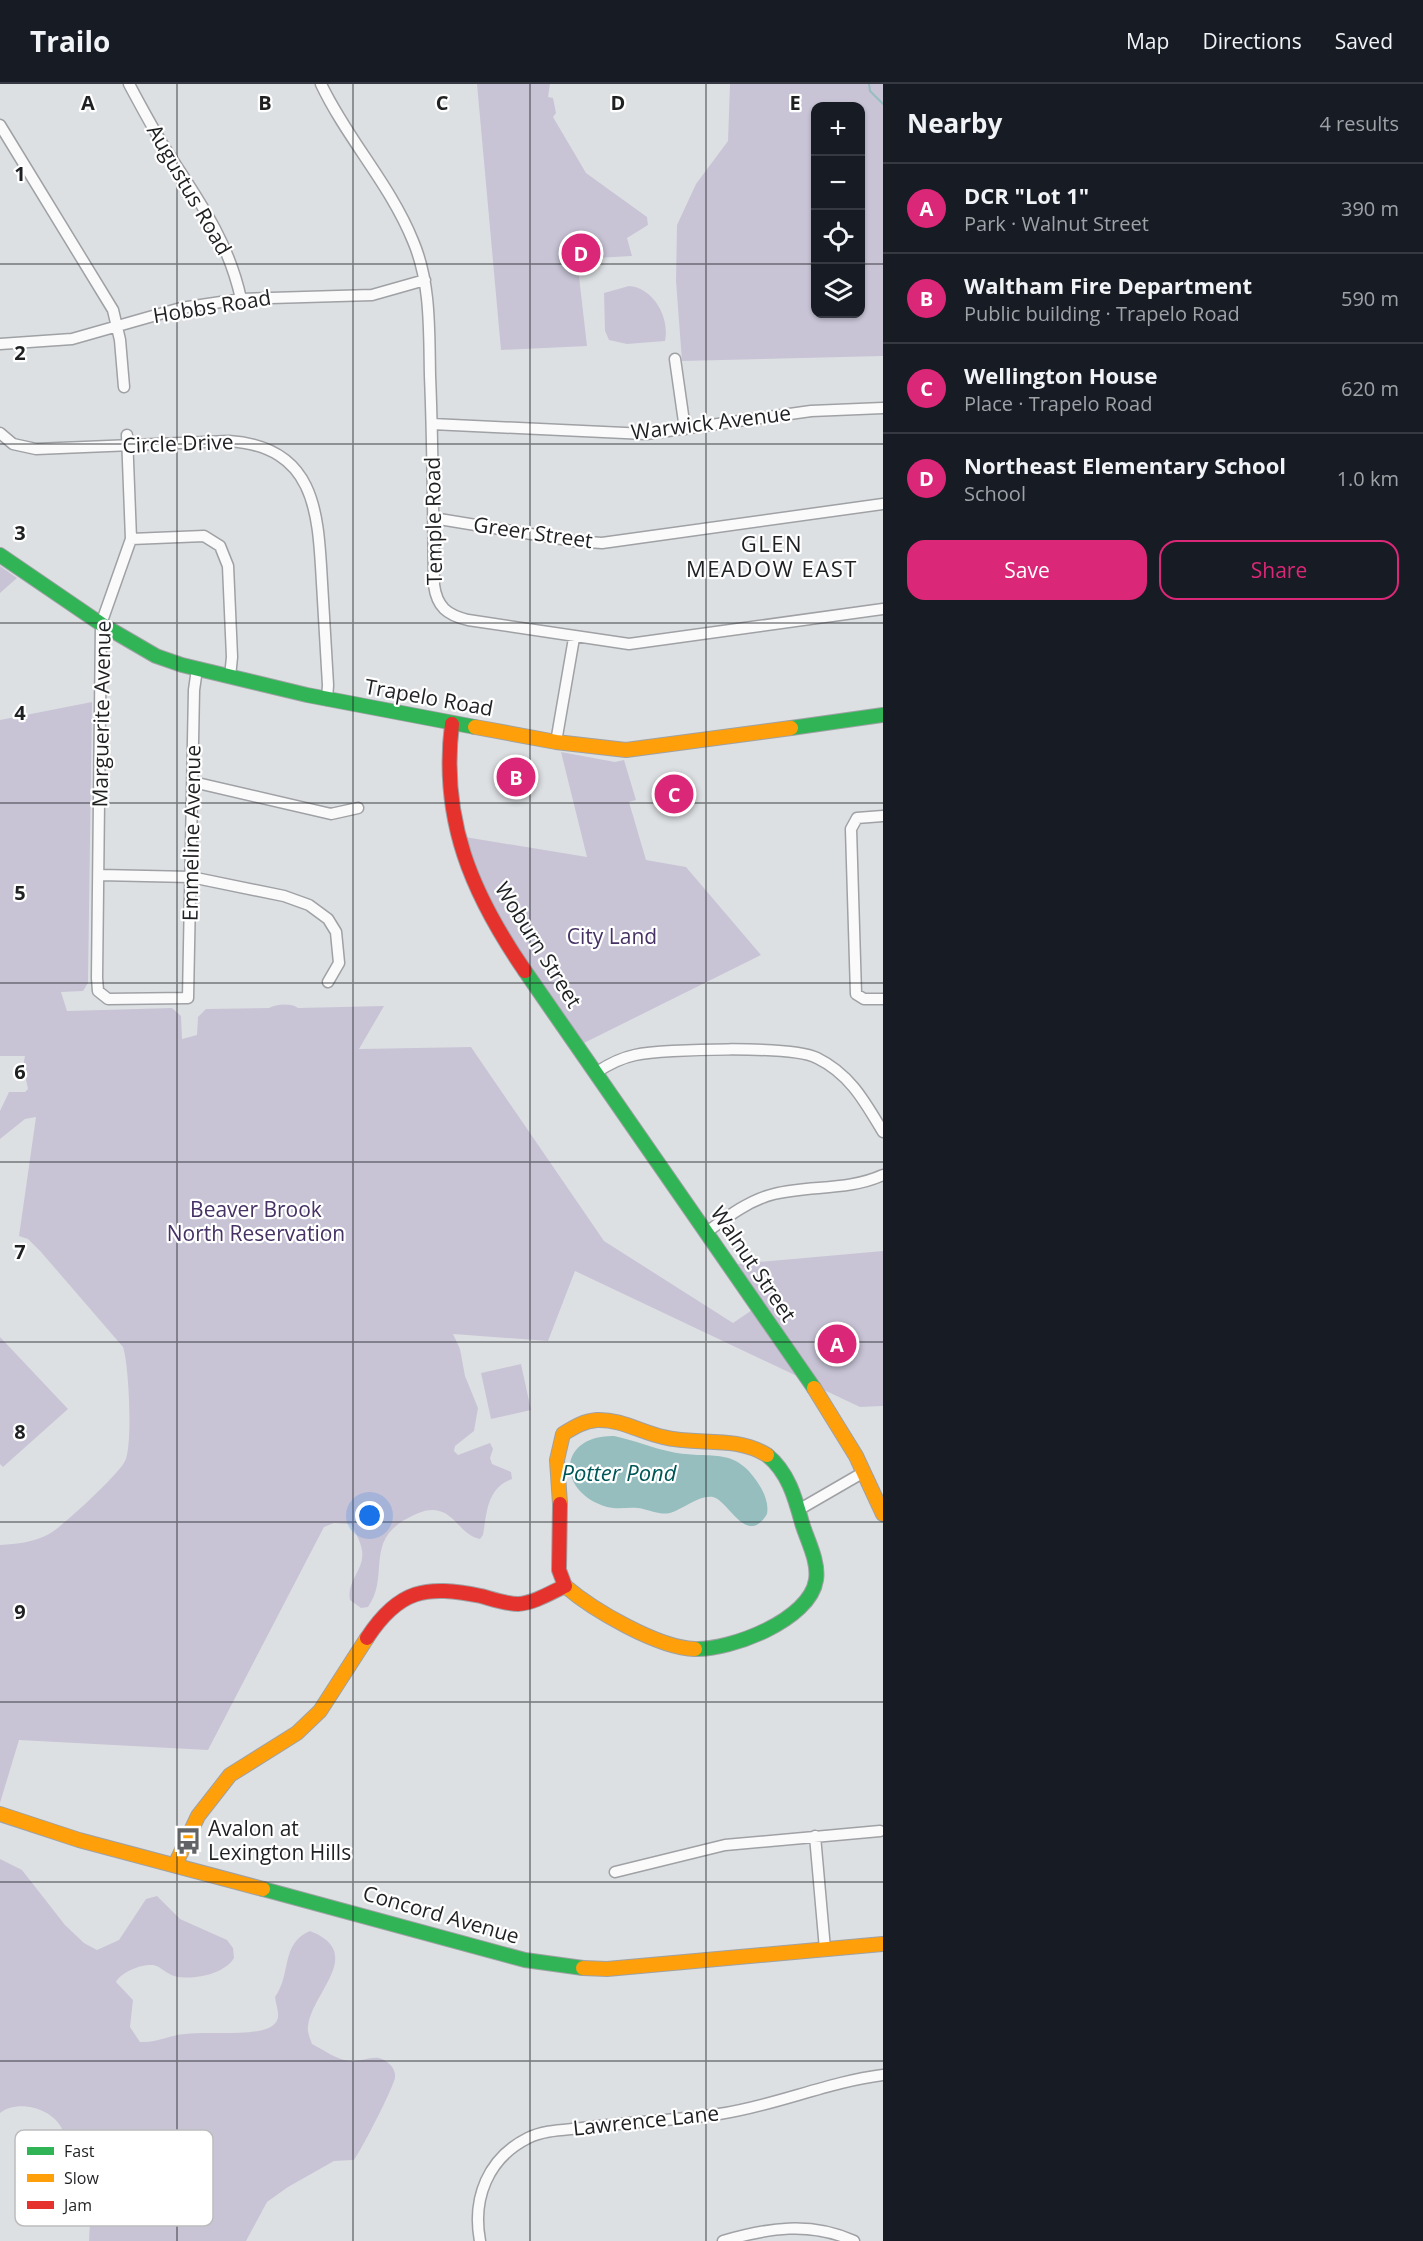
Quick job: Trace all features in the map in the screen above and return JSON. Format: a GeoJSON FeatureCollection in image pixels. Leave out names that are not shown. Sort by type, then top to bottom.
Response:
{"type":"FeatureCollection","features":[{"type":"Feature","properties":{"kind":"street","name":"Augustus Road"},"geometry":{"type":"LineString","coordinates":[[129,84],[155,132],[222,238],[231,260],[241,299]]}},
{"type":"Feature","properties":{"kind":"street","name":"Temple Road"},"geometry":{"type":"LineString","coordinates":[[321,84],[344,127],[404,219],[425,280],[432,424],[436,597],[447,613],[468,620],[574,638],[610,643],[646,643],[883,609]]}},
{"type":"Feature","properties":{"kind":"street"},"geometry":{"type":"LineString","coordinates":[[0,125],[106,297],[117,324],[124,387]]}},
{"type":"Feature","properties":{"kind":"street","name":"Hobbs Road"},"geometry":{"type":"LineString","coordinates":[[0,344],[72,339],[117,324],[181,308],[241,299],[372,295],[425,280]]}},
{"type":"Feature","properties":{"kind":"street"},"geometry":{"type":"LineString","coordinates":[[675,359],[685,429]]}},
{"type":"Feature","properties":{"kind":"street","name":"Warwick Avenue"},"geometry":{"type":"LineString","coordinates":[[432,424],[628,435],[819,410],[883,408]]}},
{"type":"Feature","properties":{"kind":"street","name":"Circle Drive"},"geometry":{"type":"LineString","coordinates":[[0,433],[13,444],[36,450],[128,440],[245,442],[271,451],[297,472],[307,485],[317,515],[328,685],[327,700]]}},
{"type":"Feature","properties":{"kind":"street","name":"Marguerite Avenue"},"geometry":{"type":"LineString","coordinates":[[128,440],[130,539],[102,624],[97,985],[102,996],[115,999],[188,998]]}},
{"type":"Feature","properties":{"kind":"street","name":"Greer Street"},"geometry":{"type":"LineString","coordinates":[[433,518],[574,541],[602,543],[883,504]]}},
{"type":"Feature","properties":{"kind":"street"},"geometry":{"type":"LineString","coordinates":[[130,539],[204,536],[220,546],[228,566],[232,657],[230,677]]}},
{"type":"Feature","properties":{"kind":"street","name":"Trapelo Road"},"geometry":{"type":"LineString","coordinates":[[0,555],[102,624],[156,656],[197,669],[327,700],[452,724],[556,742],[626,750],[883,715]]}},
{"type":"Feature","properties":{"kind":"street"},"geometry":{"type":"LineString","coordinates":[[556,742],[574,638]]}},
{"type":"Feature","properties":{"kind":"street","name":"Emmeline Avenue"},"geometry":{"type":"LineString","coordinates":[[188,998],[194,690],[197,669]]}},
{"type":"Feature","properties":{"kind":"street","name":"Woburn Street"},"geometry":{"type":"LineString","coordinates":[[452,724],[449,749],[452,807],[457,832],[470,872],[503,937],[578,1044]]}},
{"type":"Feature","properties":{"kind":"street"},"geometry":{"type":"LineString","coordinates":[[193,782],[331,814],[358,808]]}},
{"type":"Feature","properties":{"kind":"street"},"geometry":{"type":"LineString","coordinates":[[883,816],[857,818],[851,829],[856,994],[864,999],[883,999]]}},
{"type":"Feature","properties":{"kind":"street"},"geometry":{"type":"LineString","coordinates":[[100,875],[191,876],[284,896],[318,910],[336,932],[339,949],[336,972],[328,982]]}},
{"type":"Feature","properties":{"kind":"street","name":"Walnut Street"},"geometry":{"type":"LineString","coordinates":[[578,1044],[835,1419],[864,1472],[883,1514]]}},
{"type":"Feature","properties":{"kind":"street"},"geometry":{"type":"LineString","coordinates":[[597,1072],[619,1060],[649,1053],[773,1049],[800,1052],[828,1064],[850,1081],[883,1132]]}},
{"type":"Feature","properties":{"kind":"street"},"geometry":{"type":"LineString","coordinates":[[707,1232],[759,1198],[790,1191],[851,1185],[883,1175]]}},
{"type":"Feature","properties":{"kind":"street"},"geometry":{"type":"LineString","coordinates":[[591,1419],[608,1419],[678,1440],[746,1443],[772,1457],[785,1472],[800,1509],[816,1566],[817,1582],[810,1598],[789,1618],[749,1636],[721,1644],[686,1649],[644,1632],[584,1602],[573,1596],[565,1586],[559,1569],[558,1453],[563,1434],[591,1419]]}},
{"type":"Feature","properties":{"kind":"street"},"geometry":{"type":"LineString","coordinates":[[800,1509],[864,1472]]}},
{"type":"Feature","properties":{"kind":"street"},"geometry":{"type":"LineString","coordinates":[[175,1865],[198,1816],[230,1775],[297,1733],[320,1711],[372,1626],[383,1613],[401,1600],[423,1592],[447,1589],[516,1604],[538,1599],[565,1586]]}},
{"type":"Feature","properties":{"kind":"street","name":"Concord Avenue"},"geometry":{"type":"LineString","coordinates":[[0,1814],[79,1840],[525,1960],[567,1968],[626,1968],[883,1944]]}},
{"type":"Feature","properties":{"kind":"street"},"geometry":{"type":"LineString","coordinates":[[615,1872],[716,1846],[880,1831]]}},
{"type":"Feature","properties":{"kind":"street"},"geometry":{"type":"LineString","coordinates":[[815,1836],[825,1949]]}},
{"type":"Feature","properties":{"kind":"street","name":"Lawrence Lane"},"geometry":{"type":"LineString","coordinates":[[480,2241],[478,2212],[488,2173],[513,2148],[541,2133],[718,2114],[844,2081],[883,2075]]}},
{"type":"Feature","properties":{"kind":"street"},"geometry":{"type":"LineString","coordinates":[[723,2241],[780,2228],[809,2228],[854,2241]]}},
{"type":"Feature","properties":{"kind":"green space"},"geometry":{"type":"Polygon","coordinates":[[[477,84],[550,84],[548,97],[553,98],[556,113],[553,117],[586,173],[647,217],[648,225],[627,238],[632,256],[577,259],[587,346],[501,350],[477,84]]]}},
{"type":"Feature","properties":{"kind":"green space"},"geometry":{"type":"Polygon","coordinates":[[[730,84],[883,84],[883,356],[682,361],[676,281],[677,225],[696,184],[728,141],[730,84]]]}},
{"type":"Feature","properties":{"kind":"green space"},"geometry":{"type":"Polygon","coordinates":[[[629,286],[646,292],[653,298],[665,323],[665,341],[627,344],[609,340],[605,331],[604,293],[629,286]]]}},
{"type":"Feature","properties":{"kind":"green space"},"geometry":{"type":"Polygon","coordinates":[[[0,566],[17,578],[0,593],[0,566]]]}},
{"type":"Feature","properties":{"kind":"green space","name":"Beaver Brook North Reservation"},"geometry":{"type":"Polygon","coordinates":[[[92,702],[88,983],[83,991],[61,992],[67,1011],[172,1008],[181,1016],[182,1039],[197,1035],[198,1017],[206,1009],[269,1008],[284,1005],[298,1008],[384,1006],[359,1049],[471,1047],[604,1241],[733,1323],[752,1310],[799,1377],[575,1271],[548,1341],[453,1334],[460,1349],[465,1376],[478,1408],[474,1431],[455,1446],[454,1451],[458,1455],[490,1443],[493,1449],[490,1458],[492,1464],[511,1472],[512,1479],[497,1488],[493,1495],[480,1539],[468,1534],[445,1513],[429,1510],[412,1516],[397,1525],[387,1535],[382,1546],[378,1583],[374,1595],[368,1607],[361,1608],[350,1600],[349,1593],[361,1564],[358,1537],[351,1524],[334,1523],[324,1527],[208,1750],[19,1740],[0,1803],[0,1545],[37,1539],[49,1534],[66,1521],[121,1468],[125,1461],[129,1439],[128,1387],[123,1347],[41,1252],[28,1239],[19,1236],[36,1117],[25,1119],[0,1139],[0,1111],[9,1092],[25,1092],[28,1089],[23,1066],[25,1056],[0,1056],[0,720],[92,702]]]}},
{"type":"Feature","properties":{"kind":"green space","name":"City Land"},"geometry":{"type":"Polygon","coordinates":[[[561,752],[615,762],[624,760],[636,800],[629,802],[646,860],[686,867],[761,955],[584,1043],[503,926],[482,886],[465,837],[587,857],[561,752]]]}},
{"type":"Feature","properties":{"kind":"green space"},"geometry":{"type":"Polygon","coordinates":[[[883,1251],[883,1406],[860,1407],[824,1390],[737,1264],[883,1251]]]}},
{"type":"Feature","properties":{"kind":"green space"},"geometry":{"type":"Polygon","coordinates":[[[0,1337],[68,1409],[3,1467],[0,1464],[0,1337]]]}},
{"type":"Feature","properties":{"kind":"green space"},"geometry":{"type":"Polygon","coordinates":[[[521,1364],[531,1410],[491,1419],[481,1373],[521,1364]]]}},
{"type":"Feature","properties":{"kind":"green space"},"geometry":{"type":"Polygon","coordinates":[[[0,1859],[22,1870],[65,1925],[84,1943],[97,1950],[119,1940],[146,1899],[157,1896],[180,1919],[227,1940],[233,1948],[234,1958],[230,1964],[216,1972],[190,1978],[171,1975],[156,1966],[148,1965],[132,1969],[119,1978],[116,1982],[133,2000],[130,2027],[140,2042],[194,2033],[243,2033],[272,2026],[278,2016],[275,1997],[280,1988],[290,1951],[294,1943],[310,1931],[326,1940],[334,1950],[335,1962],[312,2013],[308,2028],[312,2044],[345,2060],[382,2059],[392,2066],[395,2074],[394,2082],[384,2104],[354,2160],[334,2161],[288,2187],[267,2202],[246,2241],[89,2241],[90,2226],[213,2226],[213,2130],[62,2130],[50,2115],[33,2108],[15,2107],[0,2113],[0,1859]]]}},
{"type":"Feature","properties":{"kind":"water","name":"Potter Pond"},"geometry":{"type":"Polygon","coordinates":[[[614,1436],[672,1452],[720,1456],[740,1463],[749,1471],[762,1490],[767,1502],[767,1514],[760,1523],[752,1526],[738,1519],[713,1497],[696,1500],[670,1513],[639,1508],[607,1507],[590,1500],[572,1478],[570,1465],[573,1454],[582,1445],[595,1438],[614,1436]]]}},
{"type":"Feature","properties":{"kind":"waterway"},"geometry":{"type":"LineString","coordinates":[[869,84],[870,91],[883,104]]}},
{"type":"Feature","properties":{"kind":"traffic: fast"},"geometry":{"type":"LineString","coordinates":[[0,555],[101,624],[156,656],[182,665],[307,695],[475,727]]}},
{"type":"Feature","properties":{"kind":"traffic: fast"},"geometry":{"type":"LineString","coordinates":[[791,728],[883,715]]}},
{"type":"Feature","properties":{"kind":"traffic: fast"},"geometry":{"type":"LineString","coordinates":[[525,971],[814,1388]]}},
{"type":"Feature","properties":{"kind":"traffic: fast"},"geometry":{"type":"LineString","coordinates":[[695,1649],[728,1644],[767,1630],[800,1608],[811,1594],[816,1580],[814,1558],[785,1477],[767,1455]]}},
{"type":"Feature","properties":{"kind":"traffic: fast"},"geometry":{"type":"LineString","coordinates":[[263,1889],[525,1960],[583,1968]]}},
{"type":"Feature","properties":{"kind":"traffic: slow"},"geometry":{"type":"LineString","coordinates":[[475,727],[556,742],[626,750],[791,728]]}},
{"type":"Feature","properties":{"kind":"traffic: slow"},"geometry":{"type":"LineString","coordinates":[[814,1388],[856,1456],[883,1514]]}},
{"type":"Feature","properties":{"kind":"traffic: slow"},"geometry":{"type":"LineString","coordinates":[[560,1504],[557,1460],[563,1434],[588,1422],[606,1420],[676,1440],[742,1445],[767,1455]]}},
{"type":"Feature","properties":{"kind":"traffic: slow"},"geometry":{"type":"LineString","coordinates":[[565,1586],[592,1606],[645,1635],[680,1647],[695,1649]]}},
{"type":"Feature","properties":{"kind":"traffic: slow"},"geometry":{"type":"LineString","coordinates":[[175,1865],[198,1816],[230,1775],[297,1733],[320,1711],[367,1638]]}},
{"type":"Feature","properties":{"kind":"traffic: slow"},"geometry":{"type":"LineString","coordinates":[[0,1814],[79,1840],[263,1889]]}},
{"type":"Feature","properties":{"kind":"traffic: slow"},"geometry":{"type":"LineString","coordinates":[[583,1968],[607,1969],[883,1944]]}},
{"type":"Feature","properties":{"kind":"traffic: jam"},"geometry":{"type":"LineString","coordinates":[[452,724],[451,792],[464,855],[475,884],[490,913],[525,971]]}},
{"type":"Feature","properties":{"kind":"traffic: jam"},"geometry":{"type":"LineString","coordinates":[[367,1638],[391,1609],[415,1594],[444,1591],[518,1604],[536,1600],[565,1586],[559,1570],[560,1504]]}},
{"type":"Feature","properties":{"kind":"place","name":"Northeast Elementary School"},"geometry":{"type":"Point","coordinates":[581,253]}},
{"type":"Feature","properties":{"kind":"place","name":"Waltham Fire Department"},"geometry":{"type":"Point","coordinates":[516,777]}},
{"type":"Feature","properties":{"kind":"place","name":"Wellington House"},"geometry":{"type":"Point","coordinates":[674,794]}},
{"type":"Feature","properties":{"kind":"place","name":"DCR \"Lot 1\""},"geometry":{"type":"Point","coordinates":[837,1344]}},
{"type":"Feature","properties":{"kind":"place","name":"Avalon at Lexington Hills"},"geometry":{"type":"Point","coordinates":[188,1841]}},
{"type":"Feature","properties":{"kind":"district","name":"GLEN MEADOW EAST"},"geometry":{"type":"Point","coordinates":[772,557]}}]}
